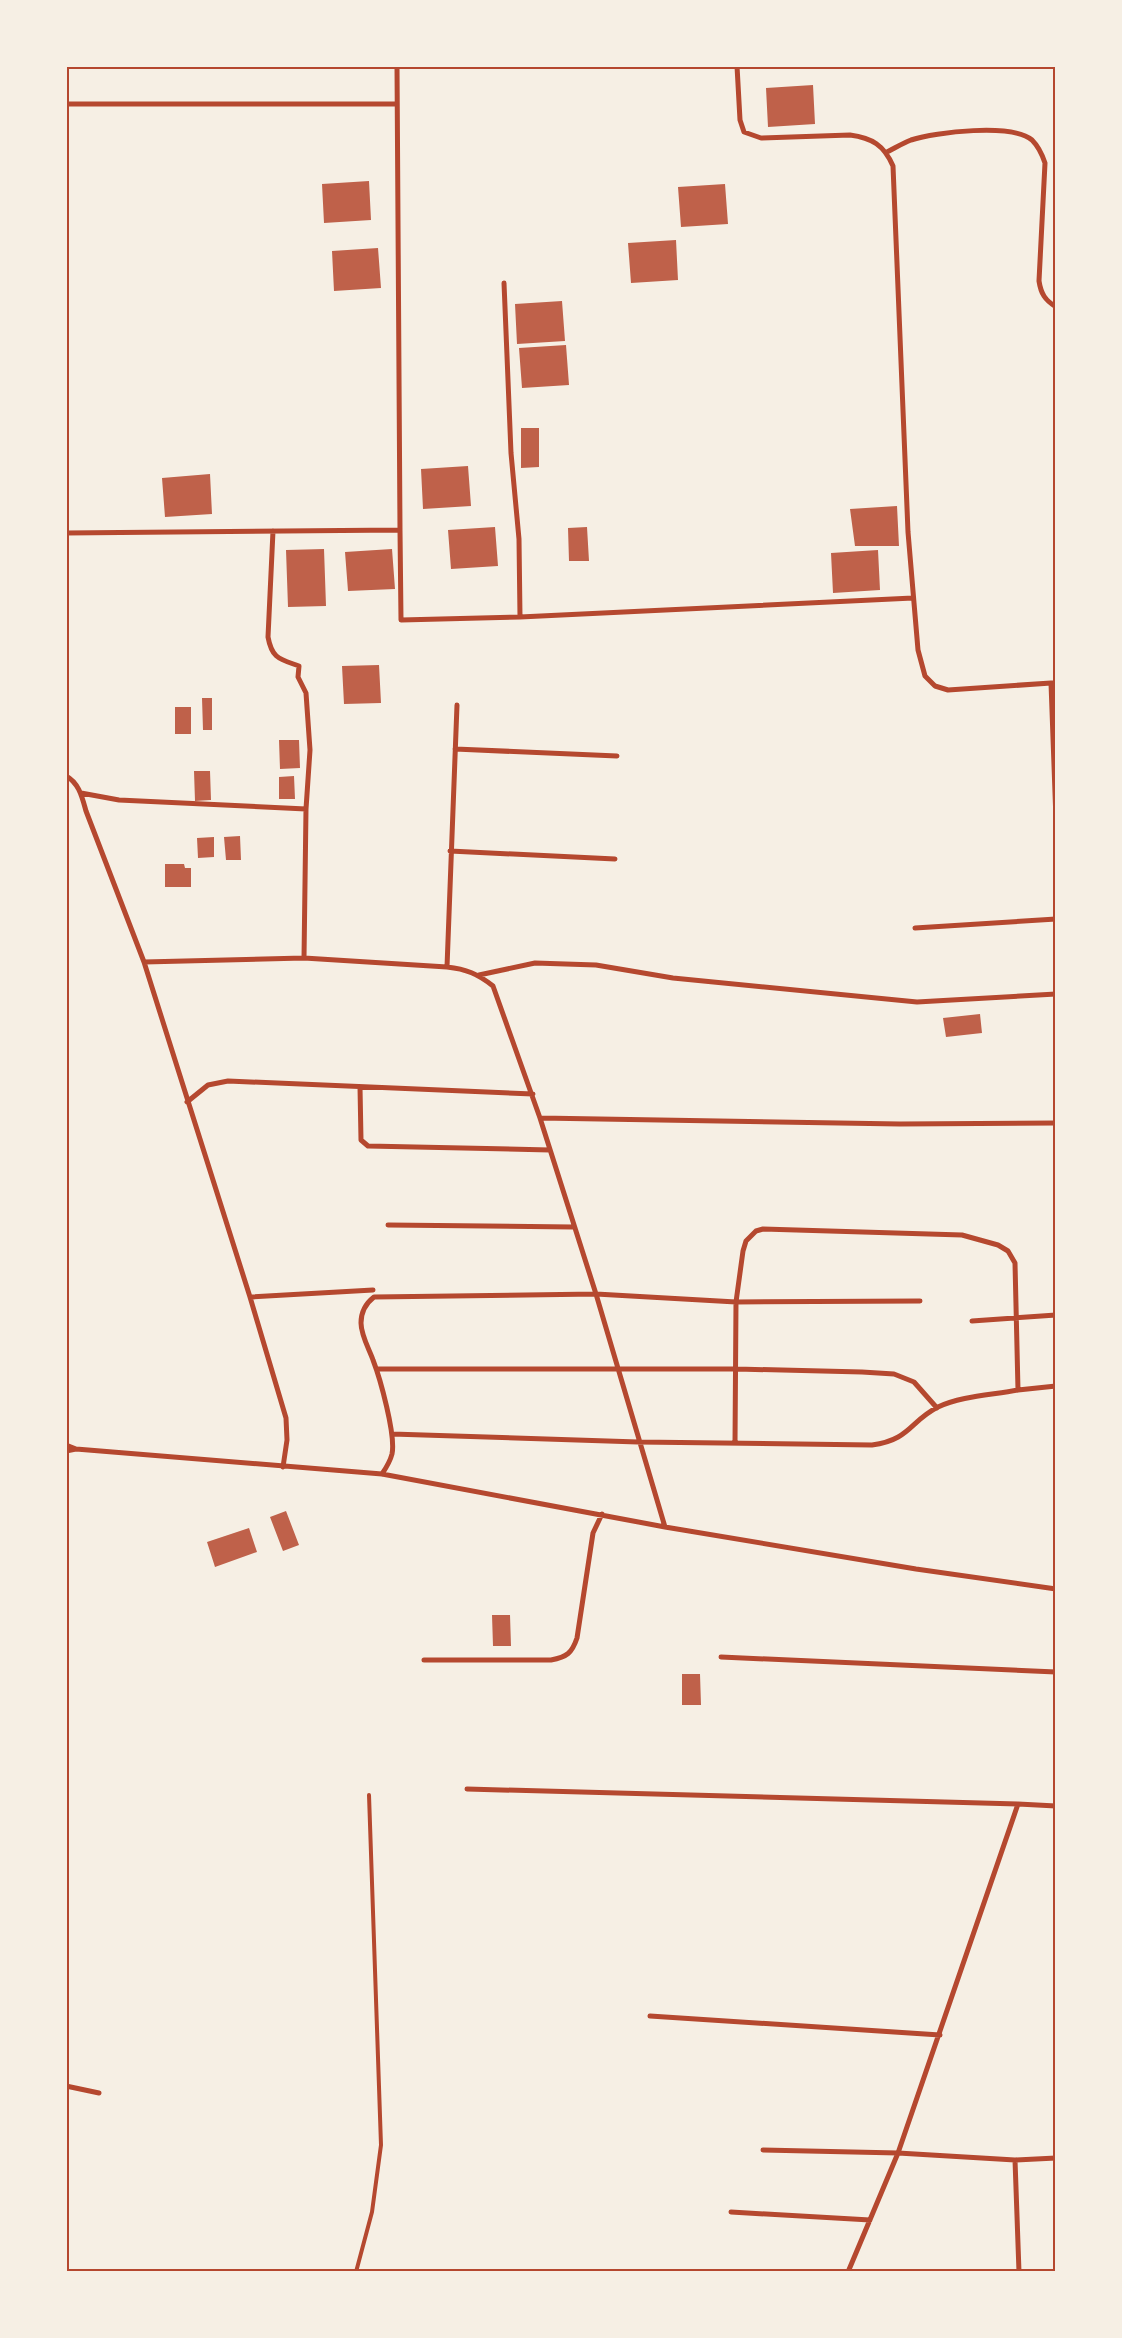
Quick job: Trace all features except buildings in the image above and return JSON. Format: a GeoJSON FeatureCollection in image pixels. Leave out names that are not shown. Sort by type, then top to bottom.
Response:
{"type":"FeatureCollection","features":[{"type":"Feature","properties":{"kind":"street"},"geometry":{"type":"LineString","coordinates":[[396,66],[401,620],[520,617],[913,598]]}},
{"type":"Feature","properties":{"kind":"street"},"geometry":{"type":"LineString","coordinates":[[737,66],[740,120],[744,132],[761,138],[850,135],[864,137],[877,142],[887,152],[893,166],[908,532],[918,650],[926,676],[935,686],[948,690],[1053,683],[1056,820]]}},
{"type":"Feature","properties":{"kind":"street"},"geometry":{"type":"LineString","coordinates":[[66,104],[395,104]]}},
{"type":"Feature","properties":{"kind":"street"},"geometry":{"type":"LineString","coordinates":[[887,152],[910,140],[934,134],[1006,130],[1019,133],[1031,139],[1040,149],[1045,163],[1039,281],[1041,293],[1047,301],[1056,307]]}},
{"type":"Feature","properties":{"kind":"street"},"geometry":{"type":"LineString","coordinates":[[504,283],[510,453],[519,539],[520,617]]}},
{"type":"Feature","properties":{"kind":"street"},"geometry":{"type":"LineString","coordinates":[[66,533],[400,530]]}},
{"type":"Feature","properties":{"kind":"street"},"geometry":{"type":"LineString","coordinates":[[273,531],[268,638],[270,651],[278,658],[300,666],[298,677],[306,693],[310,750],[306,809],[304,958]]}},
{"type":"Feature","properties":{"kind":"street"},"geometry":{"type":"LineString","coordinates":[[447,967],[457,705]]}},
{"type":"Feature","properties":{"kind":"street"},"geometry":{"type":"LineString","coordinates":[[455,749],[617,756]]}},
{"type":"Feature","properties":{"kind":"street"},"geometry":{"type":"LineString","coordinates":[[66,776],[71,779],[81,793],[144,962],[250,1297],[286,1418],[287,1440],[283,1466]]}},
{"type":"Feature","properties":{"kind":"street"},"geometry":{"type":"LineString","coordinates":[[81,793],[119,800],[306,809]]}},
{"type":"Feature","properties":{"kind":"street"},"geometry":{"type":"LineString","coordinates":[[450,851],[615,859]]}},
{"type":"Feature","properties":{"kind":"street"},"geometry":{"type":"LineString","coordinates":[[915,928],[1056,919]]}},
{"type":"Feature","properties":{"kind":"street"},"geometry":{"type":"LineString","coordinates":[[144,962],[304,958],[464,968],[479,975],[493,986],[533,1094],[573,1228],[596,1294],[638,1442],[665,1527]]}},
{"type":"Feature","properties":{"kind":"street"},"geometry":{"type":"LineString","coordinates":[[479,975],[535,963],[544,963],[596,965],[673,978],[917,1002],[1056,994]]}},
{"type":"Feature","properties":{"kind":"street"},"geometry":{"type":"LineString","coordinates":[[187,1102],[208,1085],[228,1081],[533,1094]]}},
{"type":"Feature","properties":{"kind":"street"},"geometry":{"type":"LineString","coordinates":[[360,1087],[361,1140],[368,1146],[550,1150]]}},
{"type":"Feature","properties":{"kind":"street"},"geometry":{"type":"LineString","coordinates":[[540,1118],[900,1124],[1056,1123]]}},
{"type":"Feature","properties":{"kind":"street"},"geometry":{"type":"LineString","coordinates":[[388,1225],[573,1228]]}},
{"type":"Feature","properties":{"kind":"street"},"geometry":{"type":"LineString","coordinates":[[735,1443],[736,1302],[743,1251],[746,1241],[756,1232],[774,1228],[930,1232],[962,1235],[984,1240],[1008,1251],[1015,1263],[1018,1390]]}},
{"type":"Feature","properties":{"kind":"street"},"geometry":{"type":"LineString","coordinates":[[250,1297],[373,1290]]}},
{"type":"Feature","properties":{"kind":"street"},"geometry":{"type":"LineString","coordinates":[[382,1474],[389,1463],[392,1452],[392,1434],[377,1369],[360,1326],[365,1306],[374,1297],[596,1294],[736,1302],[920,1302]]}},
{"type":"Feature","properties":{"kind":"street"},"geometry":{"type":"LineString","coordinates":[[972,1321],[1056,1316]]}},
{"type":"Feature","properties":{"kind":"street"},"geometry":{"type":"LineString","coordinates":[[377,1369],[737,1369],[894,1374],[914,1382],[937,1408]]}},
{"type":"Feature","properties":{"kind":"street"},"geometry":{"type":"LineString","coordinates":[[392,1434],[638,1442],[885,1443],[906,1433],[937,1408],[956,1401],[1018,1390],[1056,1386]]}},
{"type":"Feature","properties":{"kind":"street"},"geometry":{"type":"LineString","coordinates":[[66,1445],[76,1449]]}},
{"type":"Feature","properties":{"kind":"street"},"geometry":{"type":"LineString","coordinates":[[66,1451],[76,1449],[382,1474],[665,1527],[916,1569],[1056,1589]]}},
{"type":"Feature","properties":{"kind":"street"},"geometry":{"type":"LineString","coordinates":[[424,1660],[551,1660],[565,1658],[573,1652],[577,1638],[592,1533],[602,1514]]}},
{"type":"Feature","properties":{"kind":"street"},"geometry":{"type":"LineString","coordinates":[[721,1657],[1056,1672]]}},
{"type":"Feature","properties":{"kind":"street"},"geometry":{"type":"LineString","coordinates":[[467,1789],[1056,1806]]}},
{"type":"Feature","properties":{"kind":"street"},"geometry":{"type":"LineString","coordinates":[[848,2272],[898,2154],[1018,1804]]}},
{"type":"Feature","properties":{"kind":"street"},"geometry":{"type":"LineString","coordinates":[[650,2016],[940,2035]]}},
{"type":"Feature","properties":{"kind":"street"},"geometry":{"type":"LineString","coordinates":[[66,2086],[98,2094]]}},
{"type":"Feature","properties":{"kind":"street"},"geometry":{"type":"LineString","coordinates":[[763,2150],[1015,2160],[1056,2158]]}},
{"type":"Feature","properties":{"kind":"street"},"geometry":{"type":"LineString","coordinates":[[1015,2160],[1019,2272]]}},
{"type":"Feature","properties":{"kind":"street"},"geometry":{"type":"LineString","coordinates":[[731,2212],[870,2220]]}},
{"type":"Feature","properties":{"kind":"lane"},"geometry":{"type":"LineString","coordinates":[[356,2272],[372,2212],[381,2145],[369,1795]]}}]}
